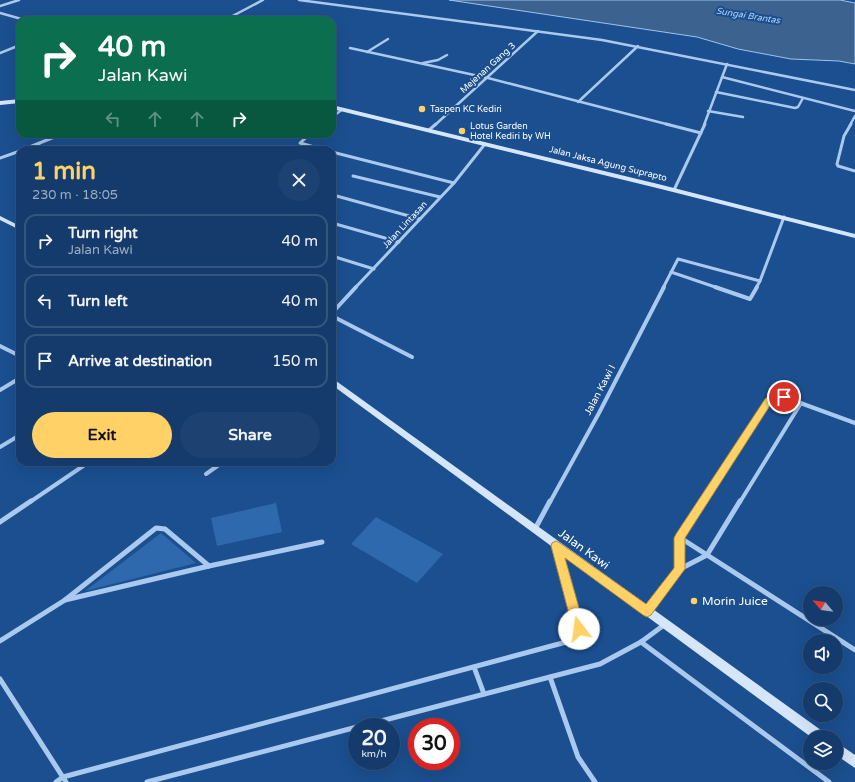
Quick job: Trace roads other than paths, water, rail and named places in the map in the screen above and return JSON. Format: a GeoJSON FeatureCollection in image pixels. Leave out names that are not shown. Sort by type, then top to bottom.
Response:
{"type":"FeatureCollection","features":[{"type":"Feature","properties":{"kind":"main road"},"geometry":{"type":"LineString","coordinates":[[0,104],[16,102]]}},
{"type":"Feature","properties":{"kind":"main road","name":"Jalan Jaksa Agung Suprapto"},"geometry":{"type":"LineString","coordinates":[[336,108],[784,217],[855,236]]}},
{"type":"Feature","properties":{"kind":"main road"},"geometry":{"type":"LineString","coordinates":[[0,218],[16,226]]}},
{"type":"Feature","properties":{"kind":"main road","name":"Jalan Kawi"},"geometry":{"type":"LineString","coordinates":[[336,384],[556,546],[810,730]]}},
{"type":"Feature","properties":{"kind":"main road"},"geometry":{"type":"LineString","coordinates":[[843,753],[855,762]]}},
{"type":"Feature","properties":{"kind":"street"},"geometry":{"type":"LineString","coordinates":[[0,6],[19,0]]}},
{"type":"Feature","properties":{"kind":"street"},"geometry":{"type":"LineString","coordinates":[[233,16],[263,0]]}},
{"type":"Feature","properties":{"kind":"street"},"geometry":{"type":"LineString","coordinates":[[299,0],[538,31],[638,46],[855,90]]}},
{"type":"Feature","properties":{"kind":"street"},"geometry":{"type":"LineString","coordinates":[[0,13],[16,17]]}},
{"type":"Feature","properties":{"kind":"street","name":"Mejenan Gang 3"},"geometry":{"type":"LineString","coordinates":[[429,130],[538,31]]}},
{"type":"Feature","properties":{"kind":"street"},"geometry":{"type":"LineString","coordinates":[[367,52],[388,39]]}},
{"type":"Feature","properties":{"kind":"street"},"geometry":{"type":"LineString","coordinates":[[578,102],[638,46]]}},
{"type":"Feature","properties":{"kind":"street"},"geometry":{"type":"LineString","coordinates":[[0,53],[16,47]]}},
{"type":"Feature","properties":{"kind":"street"},"geometry":{"type":"LineString","coordinates":[[350,48],[488,78],[701,133]]}},
{"type":"Feature","properties":{"kind":"street"},"geometry":{"type":"LineString","coordinates":[[421,64],[447,56]]}},
{"type":"Feature","properties":{"kind":"street"},"geometry":{"type":"LineString","coordinates":[[674,190],[701,133],[708,111],[728,64]]}},
{"type":"Feature","properties":{"kind":"street"},"geometry":{"type":"LineString","coordinates":[[722,77],[855,111]]}},
{"type":"Feature","properties":{"kind":"street"},"geometry":{"type":"LineString","coordinates":[[716,92],[795,108],[798,107],[803,98]]}},
{"type":"Feature","properties":{"kind":"street"},"geometry":{"type":"LineString","coordinates":[[336,114],[342,109]]}},
{"type":"Feature","properties":{"kind":"street"},"geometry":{"type":"LineString","coordinates":[[708,111],[743,117]]}},
{"type":"Feature","properties":{"kind":"street"},"geometry":{"type":"LineString","coordinates":[[855,116],[844,136],[837,165],[855,171]]}},
{"type":"Feature","properties":{"kind":"street"},"geometry":{"type":"LineString","coordinates":[[34,146],[53,138]]}},
{"type":"Feature","properties":{"kind":"street"},"geometry":{"type":"LineString","coordinates":[[305,138],[300,143],[311,146]]}},
{"type":"Feature","properties":{"kind":"street","name":"Jalan Lintasan"},"geometry":{"type":"LineString","coordinates":[[336,310],[454,183],[485,144]]}},
{"type":"Feature","properties":{"kind":"street"},"geometry":{"type":"LineString","coordinates":[[0,158],[16,152]]}},
{"type":"Feature","properties":{"kind":"street"},"geometry":{"type":"LineString","coordinates":[[336,153],[454,183]]}},
{"type":"Feature","properties":{"kind":"street"},"geometry":{"type":"LineString","coordinates":[[353,176],[440,197]]}},
{"type":"Feature","properties":{"kind":"street"},"geometry":{"type":"LineString","coordinates":[[336,196],[420,219]]}},
{"type":"Feature","properties":{"kind":"street"},"geometry":{"type":"LineString","coordinates":[[671,272],[750,300],[760,281],[784,217]]}},
{"type":"Feature","properties":{"kind":"street"},"geometry":{"type":"LineString","coordinates":[[336,224],[399,242]]}},
{"type":"Feature","properties":{"kind":"street"},"geometry":{"type":"LineString","coordinates":[[336,257],[374,269]]}},
{"type":"Feature","properties":{"kind":"street","name":"Jalan Kawi I"},"geometry":{"type":"LineString","coordinates":[[535,530],[599,413],[679,258],[760,281]]}},
{"type":"Feature","properties":{"kind":"street"},"geometry":{"type":"LineString","coordinates":[[336,316],[412,357]]}},
{"type":"Feature","properties":{"kind":"street"},"geometry":{"type":"LineString","coordinates":[[0,346],[16,354]]}},
{"type":"Feature","properties":{"kind":"street"},"geometry":{"type":"LineString","coordinates":[[0,390],[16,380]]}},
{"type":"Feature","properties":{"kind":"street"},"geometry":{"type":"LineString","coordinates":[[680,569],[679,538],[772,397],[776,396],[801,403],[855,423]]}},
{"type":"Feature","properties":{"kind":"street"},"geometry":{"type":"LineString","coordinates":[[647,611],[680,569],[707,555],[801,403]]}},
{"type":"Feature","properties":{"kind":"street"},"geometry":{"type":"LineString","coordinates":[[0,447],[16,437]]}},
{"type":"Feature","properties":{"kind":"street"},"geometry":{"type":"LineString","coordinates":[[0,522],[83,466]]}},
{"type":"Feature","properties":{"kind":"street"},"geometry":{"type":"LineString","coordinates":[[206,474],[217,466]]}},
{"type":"Feature","properties":{"kind":"street"},"geometry":{"type":"LineString","coordinates":[[0,641],[65,600],[156,528],[165,528],[209,566]]}},
{"type":"Feature","properties":{"kind":"street"},"geometry":{"type":"LineString","coordinates":[[679,538],[855,650]]}},
{"type":"Feature","properties":{"kind":"street"},"geometry":{"type":"LineString","coordinates":[[65,600],[209,566],[322,542]]}},
{"type":"Feature","properties":{"kind":"street"},"geometry":{"type":"LineString","coordinates":[[56,782],[570,641],[575,638],[579,629],[556,546]]}},
{"type":"Feature","properties":{"kind":"street"},"geometry":{"type":"LineString","coordinates":[[392,718],[600,664],[641,642],[664,624]]}},
{"type":"Feature","properties":{"kind":"street"},"geometry":{"type":"LineString","coordinates":[[641,642],[829,782]]}},
{"type":"Feature","properties":{"kind":"street"},"geometry":{"type":"LineString","coordinates":[[474,667],[484,694]]}},
{"type":"Feature","properties":{"kind":"street"},"geometry":{"type":"LineString","coordinates":[[550,677],[578,757],[595,782]]}},
{"type":"Feature","properties":{"kind":"street"},"geometry":{"type":"LineString","coordinates":[[0,679],[65,779]]}},
{"type":"Feature","properties":{"kind":"street"},"geometry":{"type":"LineString","coordinates":[[147,782],[348,729]]}},
{"type":"Feature","properties":{"kind":"water","name":"Sungai Brantas"},"geometry":{"type":"Polygon","coordinates":[[[449,0],[840,0],[855,3],[855,64],[839,61],[791,59],[738,49],[697,37],[449,0]]]}},
{"type":"Feature","properties":{"kind":"place","name":"Taspen KC Kediri"},"geometry":{"type":"Point","coordinates":[422,109]}},
{"type":"Feature","properties":{"kind":"place","name":"Lotus Garden Hotel Kediri by WH"},"geometry":{"type":"Point","coordinates":[462,131]}},
{"type":"Feature","properties":{"kind":"place","name":"Morin Juice"},"geometry":{"type":"Point","coordinates":[694,601]}}]}
